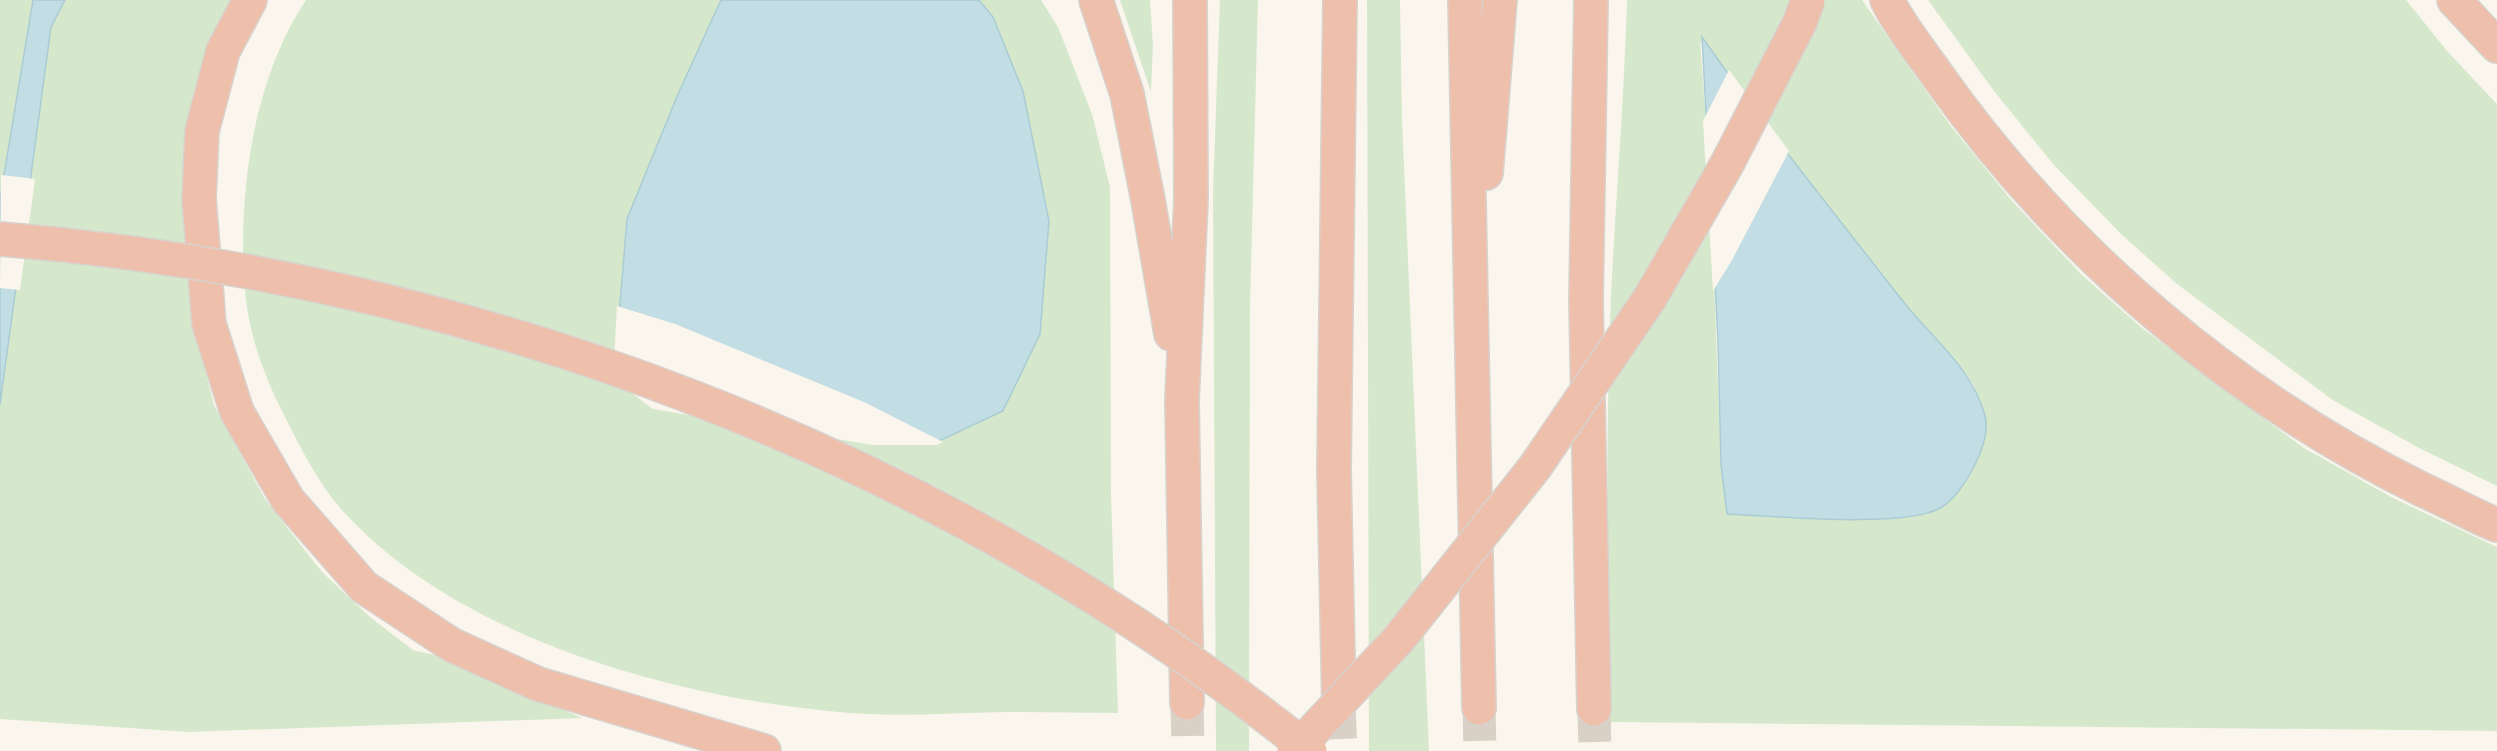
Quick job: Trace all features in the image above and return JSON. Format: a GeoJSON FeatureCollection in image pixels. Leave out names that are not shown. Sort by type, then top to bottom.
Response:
{"type":"FeatureCollection","features":[{"type":"Feature","properties":{"kind":"highway"},"geometry":{"type":"LineString","coordinates":[[250,0],[223,51],[202,131],[199,199],[209,324],[237,412],[288,500],[364,587],[452,645],[538,684],[764,751]]}},
{"type":"Feature","properties":{"kind":"highway"},"geometry":{"type":"LineString","coordinates":[[1096,0],[1127,94],[1182,400]]}},
{"type":"Feature","properties":{"kind":"highway"},"geometry":{"type":"LineString","coordinates":[[1187,703],[1182,400],[1191,199],[1190,0]]}},
{"type":"Feature","properties":{"kind":"highway"},"geometry":{"type":"LineString","coordinates":[[1339,706],[1334,470],[1340,0]]}},
{"type":"Feature","properties":{"kind":"highway"},"geometry":{"type":"LineString","coordinates":[[1465,0],[1479,708]]}},
{"type":"Feature","properties":{"kind":"highway"},"geometry":{"type":"LineString","coordinates":[[1471,375],[1500,0]]}},
{"type":"Feature","properties":{"kind":"highway"},"geometry":{"type":"LineString","coordinates":[[1591,0],[1586,301],[1594,709]]}},
{"type":"Feature","properties":{"kind":"highway"},"geometry":{"type":"LineString","coordinates":[[1294,751],[1398,640],[1514,494],[1644,308],[1727,164],[1800,22],[1808,0]]}},
{"type":"Feature","properties":{"kind":"highway"},"geometry":{"type":"LineString","coordinates":[[1887,0],[1970,121],[2042,204],[2140,302],[2260,396],[2379,468],[2497,525]]}},
{"type":"Feature","properties":{"kind":"highway"},"geometry":{"type":"LineString","coordinates":[[2454,0],[2497,46]]}},
{"type":"Feature","properties":{"kind":"highway"},"geometry":{"type":"LineString","coordinates":[[0,239],[101,247],[265,274],[441,314],[589,360],[764,425],[888,482],[1014,550],[1145,630],[1246,700],[1310,751]]}},
{"type":"Feature","properties":{"kind":"green space"},"geometry":{"type":"Polygon","coordinates":[[[0,0],[241,0],[186,157],[184,248],[192,318],[214,405],[265,499],[322,572],[370,617],[413,650],[439,656],[582,718],[188,732],[0,719],[0,0]]]}},
{"type":"Feature","properties":{"kind":"green space"},"geometry":{"type":"Polygon","coordinates":[[[306,0],[721,0],[678,94],[993,17],[979,0],[1041,0],[1058,27],[1092,114],[1110,187],[1111,495],[1118,713],[869,714],[783,706],[715,694],[645,677],[576,655],[509,627],[446,594],[389,555],[341,509],[310,464],[268,382],[248,315],[244,278],[244,207],[254,134],[262,98],[274,64],[288,31],[306,0]]]}},
{"type":"Feature","properties":{"kind":"green space"},"geometry":{"type":"Polygon","coordinates":[[[1120,0],[1150,0],[1153,45],[1151,92],[1120,0]]]}},
{"type":"Feature","properties":{"kind":"green space"},"geometry":{"type":"Polygon","coordinates":[[[1220,0],[1258,0],[1250,307],[1249,751],[1216,751],[1213,191],[1220,0]]]}},
{"type":"Feature","properties":{"kind":"green space"},"geometry":{"type":"Polygon","coordinates":[[[1367,0],[1400,0],[1402,119],[1429,751],[1369,751],[1367,0]]]}},
{"type":"Feature","properties":{"kind":"green space"},"geometry":{"type":"Polygon","coordinates":[[[1627,0],[1862,0],[1950,125],[2012,201],[2082,275],[2142,328],[2304,448],[2393,498],[2497,547],[2497,731],[1611,722],[1608,508],[1609,348],[1627,0]],[[1700,41],[1710,174],[1721,465],[1727,514],[1986,420],[1973,384],[1952,356],[1905,305],[1700,41]]]}},
{"type":"Feature","properties":{"kind":"green space"},"geometry":{"type":"Polygon","coordinates":[[[1928,0],[2406,0],[2448,52],[2497,104],[2497,486],[2419,448],[2334,401],[2177,284],[2121,234],[2053,164],[1994,91],[1928,0]]]}},
{"type":"Feature","properties":{"kind":"water"},"geometry":{"type":"Polygon","coordinates":[[[33,0],[65,0],[51,27],[0,405],[0,199],[33,0]]]}},
{"type":"Feature","properties":{"kind":"water"},"geometry":{"type":"Polygon","coordinates":[[[721,0],[979,0],[993,17],[1023,91],[1049,221],[1040,334],[1003,411],[937,442],[616,352],[627,219],[678,94],[721,0]]]}},
{"type":"Feature","properties":{"kind":"water"},"geometry":{"type":"Polygon","coordinates":[[[1702,37],[1851,235],[1914,314],[1950,354],[1971,383],[1985,416],[1984,439],[1967,479],[1959,491],[1942,507],[1925,514],[1871,519],[1839,520],[1727,514],[1721,465],[1718,341],[1702,37]]]}},
{"type":"Feature","properties":{"kind":"pier"},"geometry":{"type":"Polygon","coordinates":[[[1729,70],[1789,151],[1732,260],[1713,291],[1703,121],[1729,70]]]}},
{"type":"Feature","properties":{"kind":"pier"},"geometry":{"type":"Polygon","coordinates":[[[1,175],[35,179],[20,290],[0,288],[1,175]]]}},
{"type":"Feature","properties":{"kind":"pier"},"geometry":{"type":"Polygon","coordinates":[[[617,306],[675,324],[864,402],[943,442],[937,445],[873,445],[653,409],[625,388],[614,359],[617,306]]]}},
{"type":"Feature","properties":{"kind":"tunnel"},"geometry":{"type":"LineString","coordinates":[[1187,703],[1188,751]]}},
{"type":"Feature","properties":{"kind":"tunnel"},"geometry":{"type":"LineString","coordinates":[[1339,706],[1341,751]]}},
{"type":"Feature","properties":{"kind":"tunnel"},"geometry":{"type":"LineString","coordinates":[[1479,708],[1480,751]]}},
{"type":"Feature","properties":{"kind":"tunnel"},"geometry":{"type":"LineString","coordinates":[[1594,709],[1595,751]]}}]}
